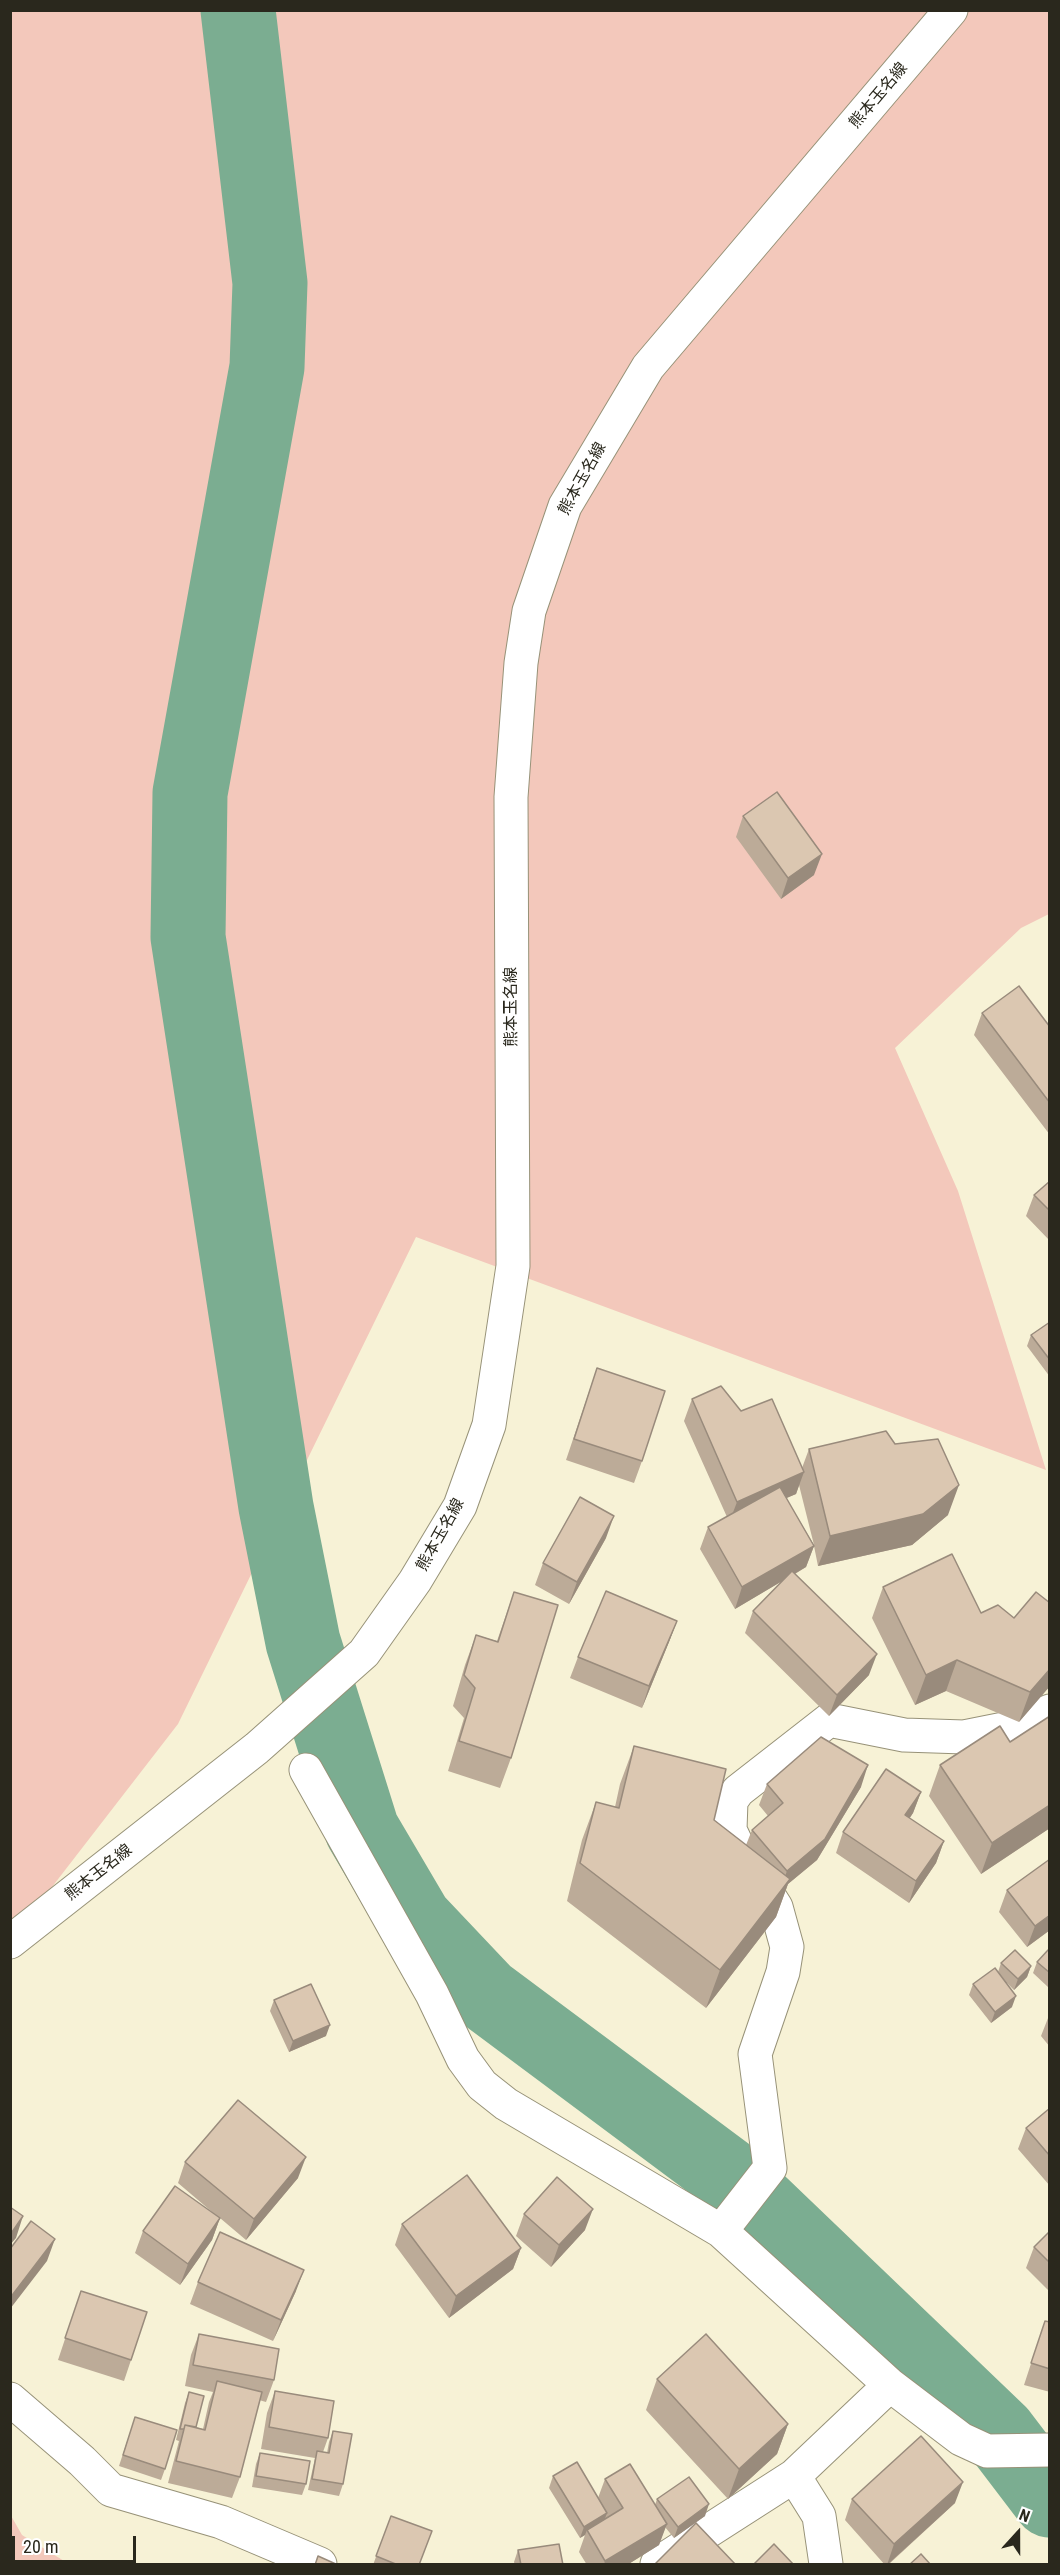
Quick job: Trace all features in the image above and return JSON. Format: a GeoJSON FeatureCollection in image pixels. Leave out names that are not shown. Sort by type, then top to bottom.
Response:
{"type":"FeatureCollection","features":[{"type":"Feature","properties":{"kind":"street","name":"熊本玉名線"},"geometry":{"type":"LineString","coordinates":[[10,1942],[257,1748],[364,1653],[415,1581],[460,1506],[489,1425],[513,1266],[510,797],[521,663],[529,611],[565,506],[648,367],[951,10]]}},
{"type":"Feature","properties":{"kind":"street"},"geometry":{"type":"LineString","coordinates":[[727,2223],[768,2174],[771,2160],[755,2054],[783,1972],[787,1947],[776,1907],[738,1847],[730,1830],[731,1801],[738,1791],[829,1720],[904,1735],[964,1737],[1009,1728],[1050,1711]]}},
{"type":"Feature","properties":{"kind":"street"},"geometry":{"type":"LineString","coordinates":[[306,1770],[432,1994],[464,2059],[482,2085],[506,2104],[727,2223],[891,2385],[961,2439],[987,2451],[1046,2450]]}},
{"type":"Feature","properties":{"kind":"street"},"geometry":{"type":"LineString","coordinates":[[657,2565],[794,2476],[891,2385]]}},
{"type":"Feature","properties":{"kind":"street"},"geometry":{"type":"LineString","coordinates":[[10,2398],[111,2490],[221,2522],[320,2565]]}},
{"type":"Feature","properties":{"kind":"street"},"geometry":{"type":"LineString","coordinates":[[794,2476],[819,2516],[826,2565]]}},
{"type":"Feature","properties":{"kind":"shaded area"},"geometry":{"type":"Polygon","coordinates":[[[11,11],[1049,11],[1049,914],[1021,928],[895,1048],[958,1191],[1046,1470],[416,1237],[178,1724],[11,1940],[11,11]]]}},
{"type":"Feature","properties":{"kind":"shaded area"},"geometry":{"type":"Polygon","coordinates":[[[10,2514],[22,2535],[69,2564],[11,2564],[10,2514]]]}},
{"type":"Feature","properties":{"kind":"building"},"geometry":{"type":"Polygon","coordinates":[[[777,792],[822,854],[788,878],[743,816],[777,792]]]}},
{"type":"Feature","properties":{"kind":"building"},"geometry":{"type":"Polygon","coordinates":[[[1019,986],[1050,1027],[1050,1103],[982,1013],[1019,986]]]}},
{"type":"Feature","properties":{"kind":"building"},"geometry":{"type":"Polygon","coordinates":[[[1050,1181],[1050,1211],[1034,1195],[1050,1181]]]}},
{"type":"Feature","properties":{"kind":"building"},"geometry":{"type":"Polygon","coordinates":[[[1050,1322],[1050,1360],[1031,1335],[1050,1322]]]}},
{"type":"Feature","properties":{"kind":"building"},"geometry":{"type":"Polygon","coordinates":[[[597,1368],[665,1391],[642,1461],[574,1439],[597,1368]]]}},
{"type":"Feature","properties":{"kind":"building"},"geometry":{"type":"Polygon","coordinates":[[[721,1386],[741,1411],[772,1399],[804,1472],[737,1502],[692,1399],[721,1386]]]}},
{"type":"Feature","properties":{"kind":"building"},"geometry":{"type":"Polygon","coordinates":[[[886,1431],[895,1444],[938,1439],[959,1485],[923,1514],[830,1536],[809,1449],[886,1431]]]}},
{"type":"Feature","properties":{"kind":"building"},"geometry":{"type":"Polygon","coordinates":[[[780,1487],[814,1546],[742,1587],[708,1527],[780,1487]]]}},
{"type":"Feature","properties":{"kind":"building"},"geometry":{"type":"Polygon","coordinates":[[[580,1497],[614,1516],[577,1582],[543,1563],[580,1497]]]}},
{"type":"Feature","properties":{"kind":"building"},"geometry":{"type":"Polygon","coordinates":[[[952,1554],[981,1613],[998,1605],[1014,1618],[1036,1592],[1050,1603],[1050,1669],[1030,1692],[957,1660],[926,1675],[883,1587],[952,1554]]]}},
{"type":"Feature","properties":{"kind":"building"},"geometry":{"type":"Polygon","coordinates":[[[792,1571],[877,1654],[837,1695],[753,1611],[792,1571]]]}},
{"type":"Feature","properties":{"kind":"building"},"geometry":{"type":"Polygon","coordinates":[[[606,1591],[677,1621],[649,1686],[578,1657],[606,1591]]]}},
{"type":"Feature","properties":{"kind":"building"},"geometry":{"type":"Polygon","coordinates":[[[514,1592],[558,1605],[511,1758],[459,1741],[475,1688],[464,1675],[476,1635],[498,1642],[514,1592]]]}},
{"type":"Feature","properties":{"kind":"building"},"geometry":{"type":"Polygon","coordinates":[[[1050,1716],[1050,1805],[992,1843],[940,1765],[1000,1726],[1010,1742],[1050,1716]]]}},
{"type":"Feature","properties":{"kind":"building"},"geometry":{"type":"Polygon","coordinates":[[[821,1737],[868,1765],[825,1839],[787,1871],[752,1830],[783,1803],[767,1784],[821,1737]]]}},
{"type":"Feature","properties":{"kind":"building"},"geometry":{"type":"Polygon","coordinates":[[[634,1746],[726,1769],[714,1820],[790,1879],[720,1970],[580,1863],[596,1802],[619,1808],[634,1746]]]}},
{"type":"Feature","properties":{"kind":"building"},"geometry":{"type":"Polygon","coordinates":[[[886,1769],[921,1792],[905,1815],[944,1841],[916,1881],[843,1832],[886,1769]]]}},
{"type":"Feature","properties":{"kind":"building"},"geometry":{"type":"Polygon","coordinates":[[[1050,1859],[1050,1915],[1035,1926],[1007,1890],[1050,1859]]]}},
{"type":"Feature","properties":{"kind":"building"},"geometry":{"type":"Polygon","coordinates":[[[1015,1950],[1031,1966],[1018,1979],[1001,1963],[1015,1950]]]}},
{"type":"Feature","properties":{"kind":"building"},"geometry":{"type":"Polygon","coordinates":[[[1048,1950],[1050,1951],[1050,1973],[1037,1962],[1048,1950]]]}},
{"type":"Feature","properties":{"kind":"building"},"geometry":{"type":"Polygon","coordinates":[[[995,1968],[1016,1996],[995,2012],[973,1984],[995,1968]]]}},
{"type":"Feature","properties":{"kind":"building"},"geometry":{"type":"Polygon","coordinates":[[[311,1984],[330,2025],[293,2041],[274,2000],[311,1984]]]}},
{"type":"Feature","properties":{"kind":"building"},"geometry":{"type":"Polygon","coordinates":[[[238,2100],[306,2157],[254,2219],[185,2162],[238,2100]]]}},
{"type":"Feature","properties":{"kind":"building"},"geometry":{"type":"Polygon","coordinates":[[[1050,2108],[1050,2156],[1026,2128],[1050,2108]]]}},
{"type":"Feature","properties":{"kind":"building"},"geometry":{"type":"Polygon","coordinates":[[[467,2175],[521,2248],[456,2296],[402,2224],[467,2175]]]}},
{"type":"Feature","properties":{"kind":"building"},"geometry":{"type":"Polygon","coordinates":[[[557,2177],[593,2209],[559,2245],[524,2214],[557,2177]]]}},
{"type":"Feature","properties":{"kind":"building"},"geometry":{"type":"Polygon","coordinates":[[[175,2186],[220,2218],[188,2264],[143,2231],[175,2186]]]}},
{"type":"Feature","properties":{"kind":"building"},"geometry":{"type":"Polygon","coordinates":[[[10,2207],[23,2216],[10,2235],[10,2207]]]}},
{"type":"Feature","properties":{"kind":"building"},"geometry":{"type":"Polygon","coordinates":[[[31,2221],[55,2239],[10,2298],[10,2249],[31,2221]]]}},
{"type":"Feature","properties":{"kind":"building"},"geometry":{"type":"Polygon","coordinates":[[[1050,2231],[1050,2263],[1034,2247],[1050,2231]]]}},
{"type":"Feature","properties":{"kind":"building"},"geometry":{"type":"Polygon","coordinates":[[[220,2232],[304,2270],[281,2320],[198,2282],[220,2232]]]}},
{"type":"Feature","properties":{"kind":"building"},"geometry":{"type":"Polygon","coordinates":[[[81,2291],[147,2312],[131,2360],[65,2338],[81,2291]]]}},
{"type":"Feature","properties":{"kind":"building"},"geometry":{"type":"Polygon","coordinates":[[[1045,2321],[1050,2322],[1050,2369],[1031,2363],[1045,2321]]]}},
{"type":"Feature","properties":{"kind":"building"},"geometry":{"type":"Polygon","coordinates":[[[199,2334],[279,2349],[274,2380],[193,2365],[199,2334]]]}},
{"type":"Feature","properties":{"kind":"building"},"geometry":{"type":"Polygon","coordinates":[[[706,2334],[788,2424],[739,2469],[657,2379],[706,2334]]]}},
{"type":"Feature","properties":{"kind":"building"},"geometry":{"type":"Polygon","coordinates":[[[217,2381],[262,2392],[240,2477],[176,2461],[185,2425],[205,2430],[217,2381]]]}},
{"type":"Feature","properties":{"kind":"building"},"geometry":{"type":"Polygon","coordinates":[[[275,2391],[334,2401],[328,2438],[269,2427],[275,2391]]]}},
{"type":"Feature","properties":{"kind":"building"},"geometry":{"type":"Polygon","coordinates":[[[189,2392],[204,2396],[196,2427],[185,2425],[184,2429],[180,2429],[189,2392]]]}},
{"type":"Feature","properties":{"kind":"building"},"geometry":{"type":"Polygon","coordinates":[[[135,2417],[177,2430],[165,2469],[123,2455],[135,2417]]]}},
{"type":"Feature","properties":{"kind":"building"},"geometry":{"type":"Polygon","coordinates":[[[333,2431],[352,2434],[343,2484],[312,2479],[317,2451],[329,2453],[333,2431]]]}},
{"type":"Feature","properties":{"kind":"building"},"geometry":{"type":"Polygon","coordinates":[[[921,2436],[963,2482],[894,2544],[852,2499],[921,2436]]]}},
{"type":"Feature","properties":{"kind":"building"},"geometry":{"type":"Polygon","coordinates":[[[260,2453],[310,2461],[306,2484],[256,2476],[260,2453]]]}},
{"type":"Feature","properties":{"kind":"building"},"geometry":{"type":"Polygon","coordinates":[[[577,2462],[607,2513],[584,2527],[553,2476],[577,2462]]]}},
{"type":"Feature","properties":{"kind":"building"},"geometry":{"type":"Polygon","coordinates":[[[630,2464],[667,2524],[605,2561],[587,2530],[623,2508],[605,2479],[630,2464]]]}},
{"type":"Feature","properties":{"kind":"building"},"geometry":{"type":"Polygon","coordinates":[[[689,2477],[709,2504],[678,2527],[657,2499],[689,2477]]]}},
{"type":"Feature","properties":{"kind":"building"},"geometry":{"type":"Polygon","coordinates":[[[391,2516],[432,2531],[419,2565],[398,2565],[376,2556],[391,2516]]]}},
{"type":"Feature","properties":{"kind":"building"},"geometry":{"type":"Polygon","coordinates":[[[696,2523],[736,2565],[654,2565],[696,2523]]]}},
{"type":"Feature","properties":{"kind":"building"},"geometry":{"type":"Polygon","coordinates":[[[559,2544],[563,2565],[521,2565],[518,2550],[559,2544]]]}},
{"type":"Feature","properties":{"kind":"building"},"geometry":{"type":"Polygon","coordinates":[[[774,2544],[794,2565],[753,2565],[774,2544]]]}},
{"type":"Feature","properties":{"kind":"building"},"geometry":{"type":"Polygon","coordinates":[[[921,2554],[931,2565],[909,2565],[921,2554]]]}},
{"type":"Feature","properties":{"kind":"building"},"geometry":{"type":"Polygon","coordinates":[[[318,2556],[338,2565],[315,2565],[318,2556]]]}},
{"type":"Feature","properties":{"kind":"waterway"},"geometry":{"type":"LineString","coordinates":[[238,10],[270,283],[267,367],[190,793],[188,937],[276,1507],[303,1642],[362,1830],[415,1920],[485,1994],[736,2181],[999,2433],[1050,2500]]}}]}
